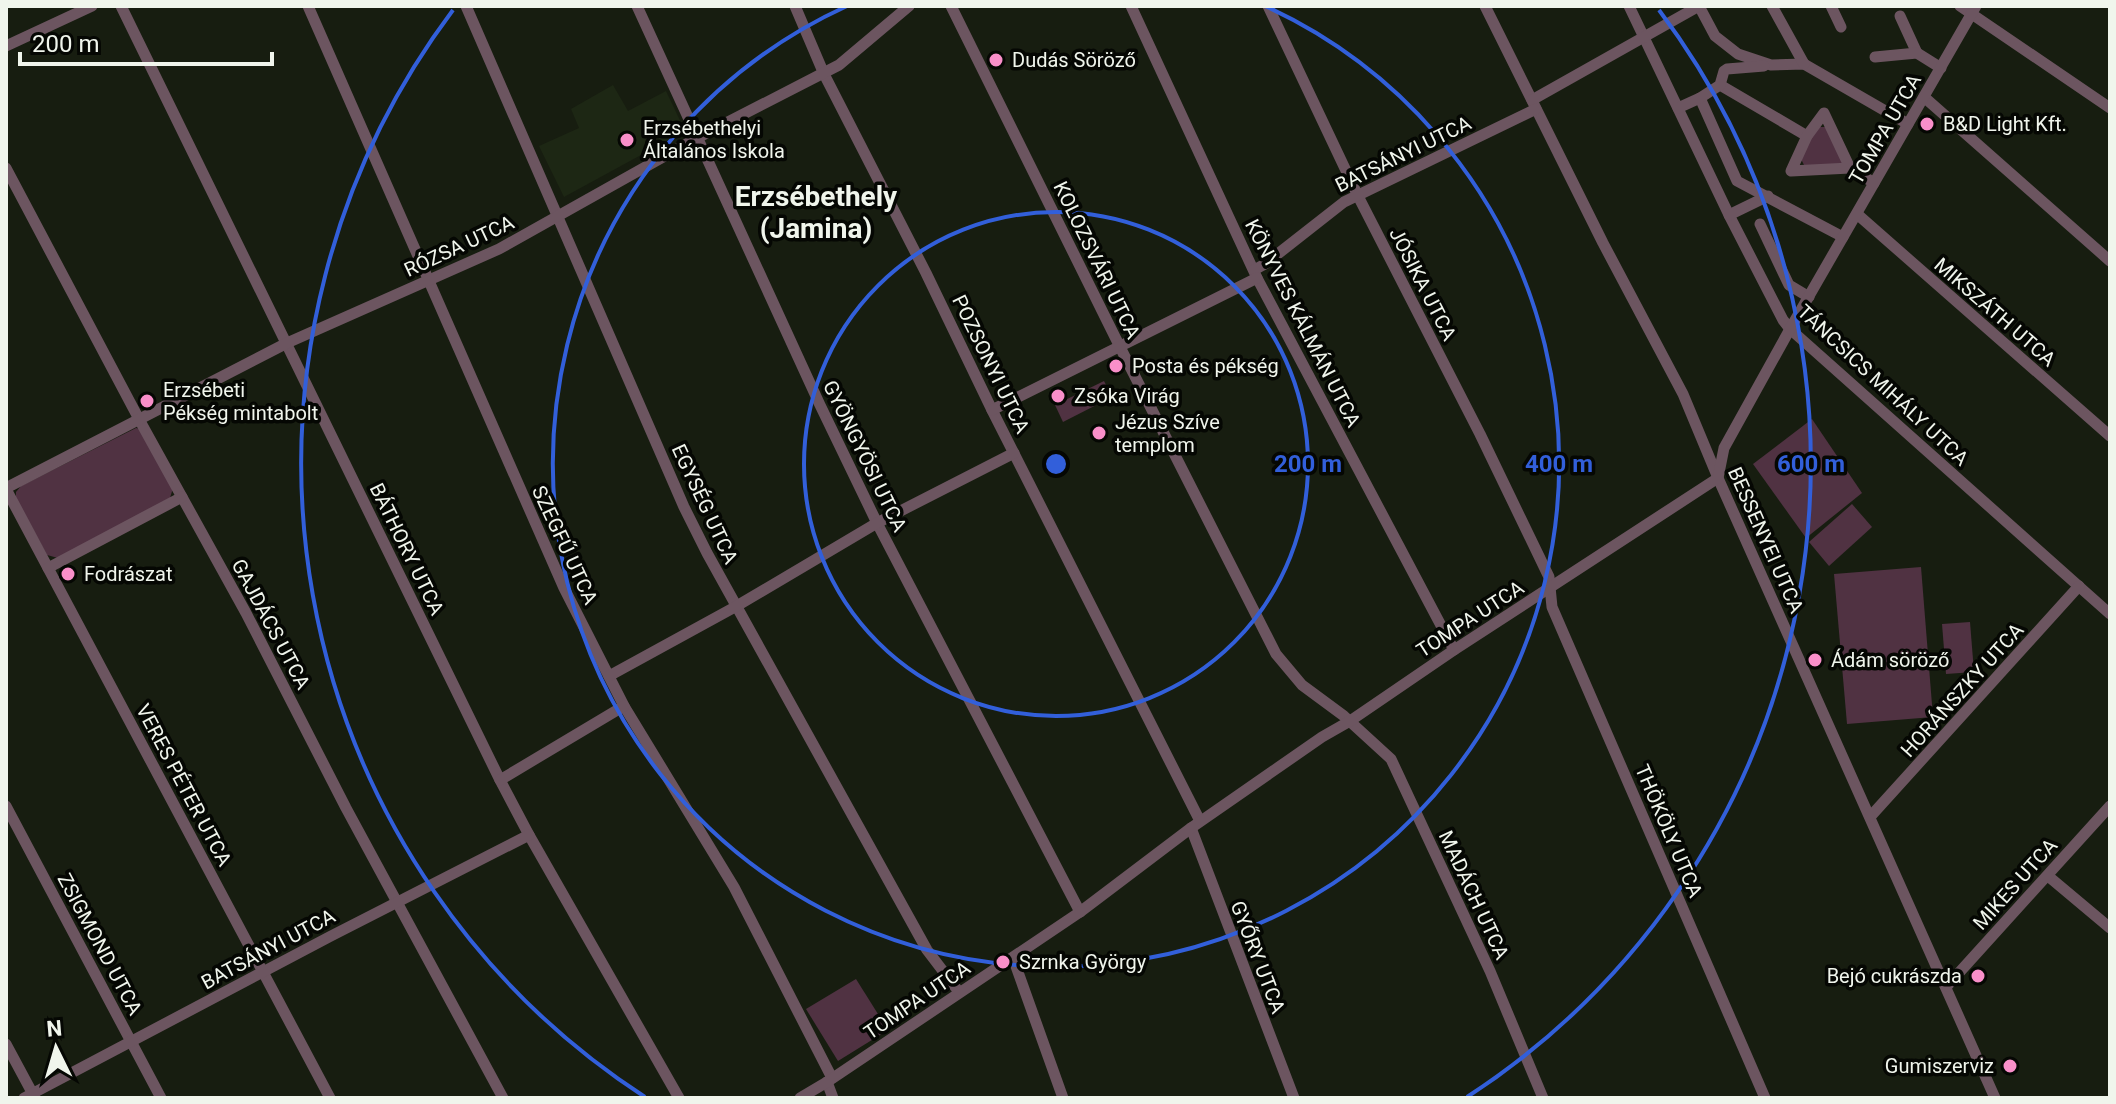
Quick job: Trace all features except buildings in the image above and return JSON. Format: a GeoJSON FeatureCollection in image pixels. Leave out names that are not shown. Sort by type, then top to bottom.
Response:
{"type":"FeatureCollection","features":[{"type":"Feature","properties":{"kind":"street"},"geometry":{"type":"LineString","coordinates":[[6,46],[92,6]]}},
{"type":"Feature","properties":{"kind":"street","name":"BÁTHORY UTCA"},"geometry":{"type":"LineString","coordinates":[[121,6],[500,780],[679,1098]]}},
{"type":"Feature","properties":{"kind":"street","name":"SZEGFŰ UTCA"},"geometry":{"type":"LineString","coordinates":[[308,6],[558,575],[624,706],[734,887],[830,1080],[833,1098]]}},
{"type":"Feature","properties":{"kind":"street","name":"EGYSÉG UTCA"},"geometry":{"type":"LineString","coordinates":[[466,6],[684,507],[735,607],[927,950],[959,992]]}},
{"type":"Feature","properties":{"kind":"street","name":"GYÖNGYÖSI UTCA"},"geometry":{"type":"LineString","coordinates":[[637,6],[877,523],[1080,912]]}},
{"type":"Feature","properties":{"kind":"street","name":"POZSONYI UTCA"},"geometry":{"type":"LineString","coordinates":[[795,6],[824,74],[926,273],[1195,825]]}},
{"type":"Feature","properties":{"kind":"street","name":"RÓZSA UTCA"},"geometry":{"type":"LineString","coordinates":[[6,489],[287,343],[499,249],[557,218],[697,138],[839,65],[909,6]]}},
{"type":"Feature","properties":{"kind":"street","name":"KOLOZSVÁRI UTCA"},"geometry":{"type":"LineString","coordinates":[[951,6],[1276,654],[1302,685],[1350,721]]}},
{"type":"Feature","properties":{"kind":"street","name":"KÖNYVES KÁLMÁN UTCA"},"geometry":{"type":"LineString","coordinates":[[1131,6],[1256,274],[1454,650]]}},
{"type":"Feature","properties":{"kind":"street","name":"JÓSIKA UTCA"},"geometry":{"type":"LineString","coordinates":[[1268,6],[1358,196],[1480,434],[1549,582]]}},
{"type":"Feature","properties":{"kind":"street","name":"BESSENYEI UTCA"},"geometry":{"type":"LineString","coordinates":[[1485,6],[1603,243],[1683,394],[1995,1098]]}},
{"type":"Feature","properties":{"kind":"street","name":"TÁNCSICS MIHÁLY UTCA"},"geometry":{"type":"LineString","coordinates":[[1629,6],[1729,215],[1790,329],[2110,614]]}},
{"type":"Feature","properties":{"kind":"street"},"geometry":{"type":"LineString","coordinates":[[1699,6],[1715,36],[1740,62]]}},
{"type":"Feature","properties":{"kind":"street","name":"BATSÁNYI UTCA"},"geometry":{"type":"LineString","coordinates":[[992,410],[1120,347],[1256,274],[1344,202],[1534,105],[1699,6]]}},
{"type":"Feature","properties":{"kind":"street"},"geometry":{"type":"LineString","coordinates":[[1772,6],[1804,64],[1908,124]]}},
{"type":"Feature","properties":{"kind":"street"},"geometry":{"type":"LineString","coordinates":[[1831,6],[1841,27]]}},
{"type":"Feature","properties":{"kind":"street"},"geometry":{"type":"LineString","coordinates":[[1960,6],[1974,10],[2110,108]]}},
{"type":"Feature","properties":{"kind":"street","name":"TOMPA UTCA"},"geometry":{"type":"LineString","coordinates":[[800,1098],[1080,912],[1195,825],[1549,582],[1718,478],[1724,448],[1974,10]]}},
{"type":"Feature","properties":{"kind":"street"},"geometry":{"type":"LineString","coordinates":[[1900,16],[1917,53],[1941,68]]}},
{"type":"Feature","properties":{"kind":"street"},"geometry":{"type":"LineString","coordinates":[[1875,57],[1917,53]]}},
{"type":"Feature","properties":{"kind":"street"},"geometry":{"type":"LineString","coordinates":[[1678,108],[1720,85],[1724,71],[1740,62],[1804,64]]}},
{"type":"Feature","properties":{"kind":"street"},"geometry":{"type":"LineString","coordinates":[[1720,85],[1807,136]]}},
{"type":"Feature","properties":{"kind":"street"},"geometry":{"type":"LineString","coordinates":[[1924,97],[2110,261]]}},
{"type":"Feature","properties":{"kind":"street"},"geometry":{"type":"LineString","coordinates":[[1700,98],[1737,181],[1843,237]]}},
{"type":"Feature","properties":{"kind":"street"},"geometry":{"type":"LineString","coordinates":[[1850,168],[1791,171],[1807,136],[1824,113],[1850,168],[1874,183]]}},
{"type":"Feature","properties":{"kind":"street","name":"GAJDÁCS UTCA"},"geometry":{"type":"LineString","coordinates":[[6,168],[503,1098]]}},
{"type":"Feature","properties":{"kind":"street"},"geometry":{"type":"LineString","coordinates":[[1729,215],[1768,196]]}},
{"type":"Feature","properties":{"kind":"street","name":"MIKSZÁTH UTCA"},"geometry":{"type":"LineString","coordinates":[[1857,214],[2110,436]]}},
{"type":"Feature","properties":{"kind":"street"},"geometry":{"type":"LineString","coordinates":[[1760,224],[1789,285],[1809,297]]}},
{"type":"Feature","properties":{"kind":"street"},"geometry":{"type":"LineString","coordinates":[[609,676],[735,607],[877,523],[1014,453]]}},
{"type":"Feature","properties":{"kind":"street","name":"VERES PÉTER UTCA"},"geometry":{"type":"LineString","coordinates":[[6,489],[330,1098]]}},
{"type":"Feature","properties":{"kind":"street"},"geometry":{"type":"LineString","coordinates":[[48,568],[182,497]]}},
{"type":"Feature","properties":{"kind":"street","name":"THÖKÖLY UTCA"},"geometry":{"type":"LineString","coordinates":[[1549,582],[1552,607],[1765,1098]]}},
{"type":"Feature","properties":{"kind":"street","name":"HORÁNSZKY UTCA"},"geometry":{"type":"LineString","coordinates":[[1870,817],[2079,586]]}},
{"type":"Feature","properties":{"kind":"street"},"geometry":{"type":"LineString","coordinates":[[500,780],[624,706]]}},
{"type":"Feature","properties":{"kind":"street","name":"MADÁCH UTCA"},"geometry":{"type":"LineString","coordinates":[[1350,721],[1391,759],[1490,971],[1543,1098]]}},
{"type":"Feature","properties":{"kind":"street","name":"ZSIGMOND UTCA"},"geometry":{"type":"LineString","coordinates":[[6,806],[161,1098]]}},
{"type":"Feature","properties":{"kind":"street","name":"MIKES UTCA"},"geometry":{"type":"LineString","coordinates":[[1947,986],[2110,806]]}},
{"type":"Feature","properties":{"kind":"street","name":"GYŐRY UTCA"},"geometry":{"type":"LineString","coordinates":[[1195,825],[1294,1098]]}},
{"type":"Feature","properties":{"kind":"street","name":"BATSÁNYI UTCA"},"geometry":{"type":"LineString","coordinates":[[30,1097],[131,1041],[529,835]]}},
{"type":"Feature","properties":{"kind":"street"},"geometry":{"type":"LineString","coordinates":[[2048,876],[2110,928]]}},
{"type":"Feature","properties":{"kind":"street"},"geometry":{"type":"LineString","coordinates":[[1013,958],[1063,1098]]}},
{"type":"Feature","properties":{"kind":"street"},"geometry":{"type":"LineString","coordinates":[[6,1044],[30,1097]]}},
{"type":"Feature","properties":{"kind":"shaded area"},"geometry":{"type":"Polygon","coordinates":[[[613,85],[628,111],[666,91],[685,131],[564,197],[539,146],[579,128],[571,109],[613,85]]]}},
{"type":"Feature","properties":{"kind":"shaded area"},"geometry":{"type":"Polygon","coordinates":[[[1818,127],[1828,127],[1845,164],[1805,167],[1800,157],[1818,127]]]}},
{"type":"Feature","properties":{"kind":"shaded area"},"geometry":{"type":"Polygon","coordinates":[[[1104,381],[1112,397],[1063,422],[1055,405],[1104,381]]]}},
{"type":"Feature","properties":{"kind":"shaded area"},"geometry":{"type":"Polygon","coordinates":[[[1812,419],[1862,493],[1806,538],[1753,464],[1812,419]]]}},
{"type":"Feature","properties":{"kind":"shaded area"},"geometry":{"type":"Polygon","coordinates":[[[136,428],[141,429],[173,488],[170,498],[58,558],[47,555],[16,498],[16,492],[21,486],[136,428]]]}},
{"type":"Feature","properties":{"kind":"shaded area"},"geometry":{"type":"Polygon","coordinates":[[[1852,504],[1872,527],[1829,566],[1809,542],[1852,504]]]}},
{"type":"Feature","properties":{"kind":"shaded area"},"geometry":{"type":"Polygon","coordinates":[[[1921,567],[1933,717],[1847,724],[1834,574],[1921,567]]]}},
{"type":"Feature","properties":{"kind":"shaded area"},"geometry":{"type":"Polygon","coordinates":[[[1970,622],[1974,672],[1946,674],[1942,624],[1970,622]]]}},
{"type":"Feature","properties":{"kind":"shaded area"},"geometry":{"type":"Polygon","coordinates":[[[856,979],[888,1030],[838,1061],[806,1009],[856,979]]]}},
{"type":"Feature","properties":{"kind":"place","name":"Dudás Söröző"},"geometry":{"type":"Point","coordinates":[996,60]}},
{"type":"Feature","properties":{"kind":"place","name":"B&D Light Kft."},"geometry":{"type":"Point","coordinates":[1927,124]}},
{"type":"Feature","properties":{"kind":"place","name":"Erzsébethelyi Általános Iskola"},"geometry":{"type":"Point","coordinates":[627,140]}},
{"type":"Feature","properties":{"kind":"place","name":"Posta és pékség"},"geometry":{"type":"Point","coordinates":[1116,366]}},
{"type":"Feature","properties":{"kind":"place","name":"Zsóka Virág"},"geometry":{"type":"Point","coordinates":[1058,396]}},
{"type":"Feature","properties":{"kind":"place","name":"Erzsébeti Pékség mintabolt"},"geometry":{"type":"Point","coordinates":[147,401]}},
{"type":"Feature","properties":{"kind":"place","name":"Jézus Szíve templom"},"geometry":{"type":"Point","coordinates":[1099,433]}},
{"type":"Feature","properties":{"kind":"place","name":"Fodrászat"},"geometry":{"type":"Point","coordinates":[68,574]}},
{"type":"Feature","properties":{"kind":"place","name":"Ádám söröző"},"geometry":{"type":"Point","coordinates":[1815,660]}},
{"type":"Feature","properties":{"kind":"place","name":"Szrnka György"},"geometry":{"type":"Point","coordinates":[1003,962]}},
{"type":"Feature","properties":{"kind":"place","name":"Bejó cukrászda"},"geometry":{"type":"Point","coordinates":[1978,976]}},
{"type":"Feature","properties":{"kind":"place","name":"Gumiszerviz"},"geometry":{"type":"Point","coordinates":[2010,1066]}},
{"type":"Feature","properties":{"kind":"district","name":"Erzsébethely (Jamina)"},"geometry":{"type":"Point","coordinates":[816,212]}}]}
